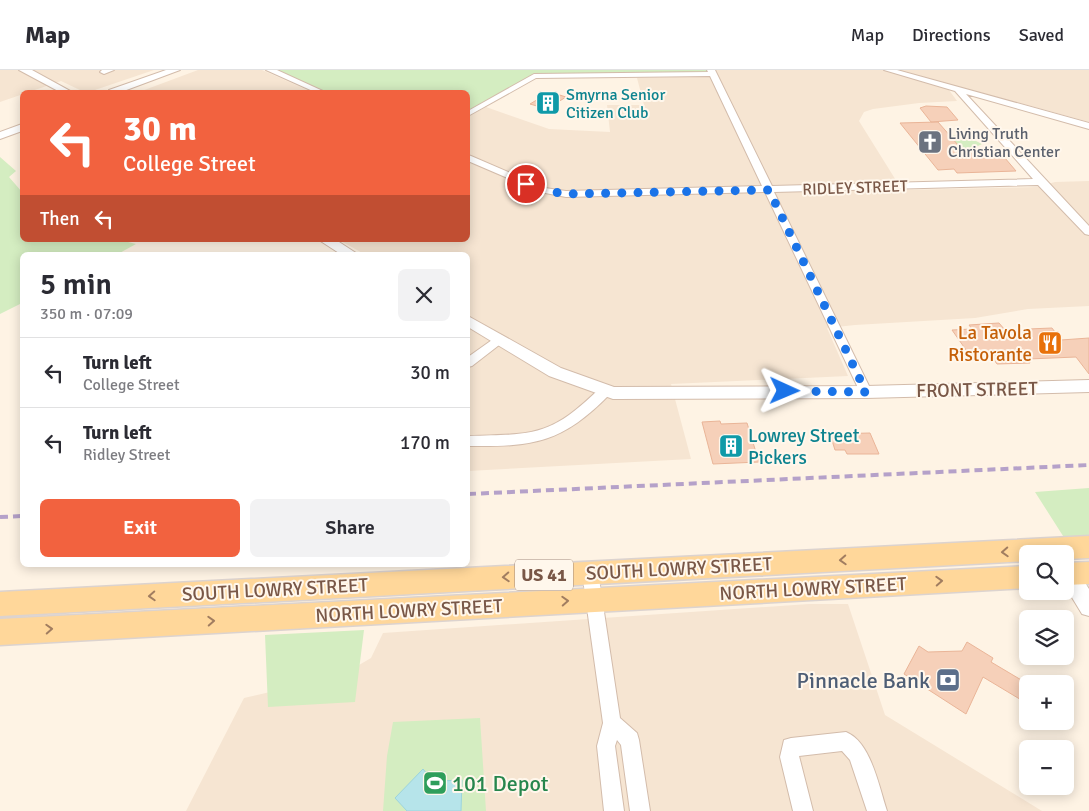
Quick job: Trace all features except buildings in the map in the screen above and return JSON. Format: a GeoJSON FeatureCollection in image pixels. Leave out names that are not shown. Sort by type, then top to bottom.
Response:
{"type":"FeatureCollection","features":[{"type":"Feature","properties":{"kind":"main road","name":"SOUTH LOWRY STREET"},"geometry":{"type":"LineString","coordinates":[[1074,559],[1089,547]]}},
{"type":"Feature","properties":{"kind":"main road","name":"SOUTH LOWRY STREET"},"geometry":{"type":"LineString","coordinates":[[0,604],[590,572],[1019,567]]}},
{"type":"Feature","properties":{"kind":"main road","name":"NORTH LOWRY STREET"},"geometry":{"type":"LineString","coordinates":[[0,632],[1019,577]]}},
{"type":"Feature","properties":{"kind":"street"},"geometry":{"type":"LineString","coordinates":[[24,70],[62,90]]}},
{"type":"Feature","properties":{"kind":"street"},"geometry":{"type":"LineString","coordinates":[[120,90],[175,70]]}},
{"type":"Feature","properties":{"kind":"street"},"geometry":{"type":"LineString","coordinates":[[270,70],[316,90]]}},
{"type":"Feature","properties":{"kind":"street"},"geometry":{"type":"LineString","coordinates":[[888,70],[905,72],[958,90],[1089,126]]}},
{"type":"Feature","properties":{"kind":"street"},"geometry":{"type":"LineString","coordinates":[[470,113],[531,77],[712,72],[866,392]]}},
{"type":"Feature","properties":{"kind":"street"},"geometry":{"type":"LineString","coordinates":[[958,90],[1089,232]]}},
{"type":"Feature","properties":{"kind":"street"},"geometry":{"type":"LineString","coordinates":[[0,136],[20,128]]}},
{"type":"Feature","properties":{"kind":"street","name":"RIDLEY STREET"},"geometry":{"type":"LineString","coordinates":[[470,159],[543,190],[566,194],[1041,182]]}},
{"type":"Feature","properties":{"kind":"street"},"geometry":{"type":"LineString","coordinates":[[329,242],[347,252]]}},
{"type":"Feature","properties":{"kind":"street","name":"FRONT STREET"},"geometry":{"type":"LineString","coordinates":[[470,322],[556,372],[605,391],[668,394],[770,391],[866,392],[1089,386]]}},
{"type":"Feature","properties":{"kind":"street"},"geometry":{"type":"LineString","coordinates":[[470,361],[499,339]]}},
{"type":"Feature","properties":{"kind":"street"},"geometry":{"type":"LineString","coordinates":[[470,441],[512,440],[546,435],[582,414],[605,391]]}},
{"type":"Feature","properties":{"kind":"street"},"geometry":{"type":"LineString","coordinates":[[590,572],[612,723],[606,746],[614,811]]}},
{"type":"Feature","properties":{"kind":"street"},"geometry":{"type":"LineString","coordinates":[[1074,580],[1089,607]]}},
{"type":"Feature","properties":{"kind":"street"},"geometry":{"type":"LineString","coordinates":[[612,723],[630,740],[640,811]]}},
{"type":"Feature","properties":{"kind":"street"},"geometry":{"type":"LineString","coordinates":[[803,811],[789,757],[791,747],[846,741],[858,754],[877,811]]}},
{"type":"Feature","properties":{"kind":"shaded area"},"geometry":{"type":"Polygon","coordinates":[[[0,70],[154,70],[95,90],[80,90],[61,81],[35,90],[20,90],[20,95],[0,102],[0,70]]]}},
{"type":"Feature","properties":{"kind":"shaded area"},"geometry":{"type":"Polygon","coordinates":[[[198,70],[262,70],[307,90],[144,90],[198,70]]]}},
{"type":"Feature","properties":{"kind":"shaded area"},"geometry":{"type":"Polygon","coordinates":[[[715,70],[1089,70],[1089,122],[957,86],[949,90],[957,101],[919,103],[873,109],[864,112],[859,121],[902,190],[1037,187],[1055,182],[1089,181],[1089,306],[1028,309],[975,318],[827,328],[848,376],[671,384],[691,459],[470,471],[470,252],[361,252],[343,242],[470,242],[470,116],[486,107],[549,129],[610,132],[607,105],[644,105],[637,78],[718,76],[715,70]]]}},
{"type":"Feature","properties":{"kind":"shaded area"},"geometry":{"type":"Polygon","coordinates":[[[809,604],[848,604],[885,715],[1042,811],[186,811],[244,698],[342,675],[371,658],[383,633],[809,604]]]}},
{"type":"Feature","properties":{"kind":"green space"},"geometry":{"type":"Polygon","coordinates":[[[270,70],[711,70],[713,74],[534,76],[470,113],[470,90],[316,90],[270,70]]]}},
{"type":"Feature","properties":{"kind":"green space"},"geometry":{"type":"Polygon","coordinates":[[[946,135],[964,135],[982,144],[968,151],[957,151],[946,135]]]}},
{"type":"Feature","properties":{"kind":"green space"},"geometry":{"type":"Polygon","coordinates":[[[0,157],[16,171],[9,177],[20,190],[20,242],[128,242],[136,244],[121,252],[20,252],[20,304],[0,314],[0,157]]]}},
{"type":"Feature","properties":{"kind":"green space"},"geometry":{"type":"Polygon","coordinates":[[[1089,488],[1089,538],[1065,539],[1035,492],[1089,488]]]}},
{"type":"Feature","properties":{"kind":"green space"},"geometry":{"type":"Polygon","coordinates":[[[364,630],[355,702],[268,707],[265,635],[364,630]]]}},
{"type":"Feature","properties":{"kind":"green space","name":"101 Depot"},"geometry":{"type":"Polygon","coordinates":[[[480,718],[486,811],[383,811],[387,756],[393,722],[480,718]]]}},
{"type":"Feature","properties":{"kind":"water"},"geometry":{"type":"Polygon","coordinates":[[[423,769],[432,780],[435,777],[439,781],[462,780],[461,811],[407,811],[395,798],[423,769]]]}},
{"type":"Feature","properties":{"kind":"railway"},"geometry":{"type":"LineString","coordinates":[[470,494],[1089,465]]}},
{"type":"Feature","properties":{"kind":"railway"},"geometry":{"type":"LineString","coordinates":[[0,517],[20,516]]}},
{"type":"Feature","properties":{"kind":"place","name":"Smyrna Senior Citizen Club"},"geometry":{"type":"Point","coordinates":[548,103]}},
{"type":"Feature","properties":{"kind":"place","name":"Living Truth Christian Center"},"geometry":{"type":"Point","coordinates":[930,142]}},
{"type":"Feature","properties":{"kind":"place","name":"La Tavola Ristorante"},"geometry":{"type":"Point","coordinates":[1050,343]}},
{"type":"Feature","properties":{"kind":"place","name":"Lowrey Street Pickers"},"geometry":{"type":"Point","coordinates":[731,446]}},
{"type":"Feature","properties":{"kind":"place","name":"Pinnacle Bank"},"geometry":{"type":"Point","coordinates":[948,680]}},
{"type":"Feature","properties":{"kind":"place","name":"101 Depot"},"geometry":{"type":"Point","coordinates":[435,783]}},
{"type":"Feature","properties":{"kind":"route"},"geometry":{"type":"LineString","coordinates":[[526,184],[543,190],[566,194],[769,190],[866,392],[785,391]]}}]}
